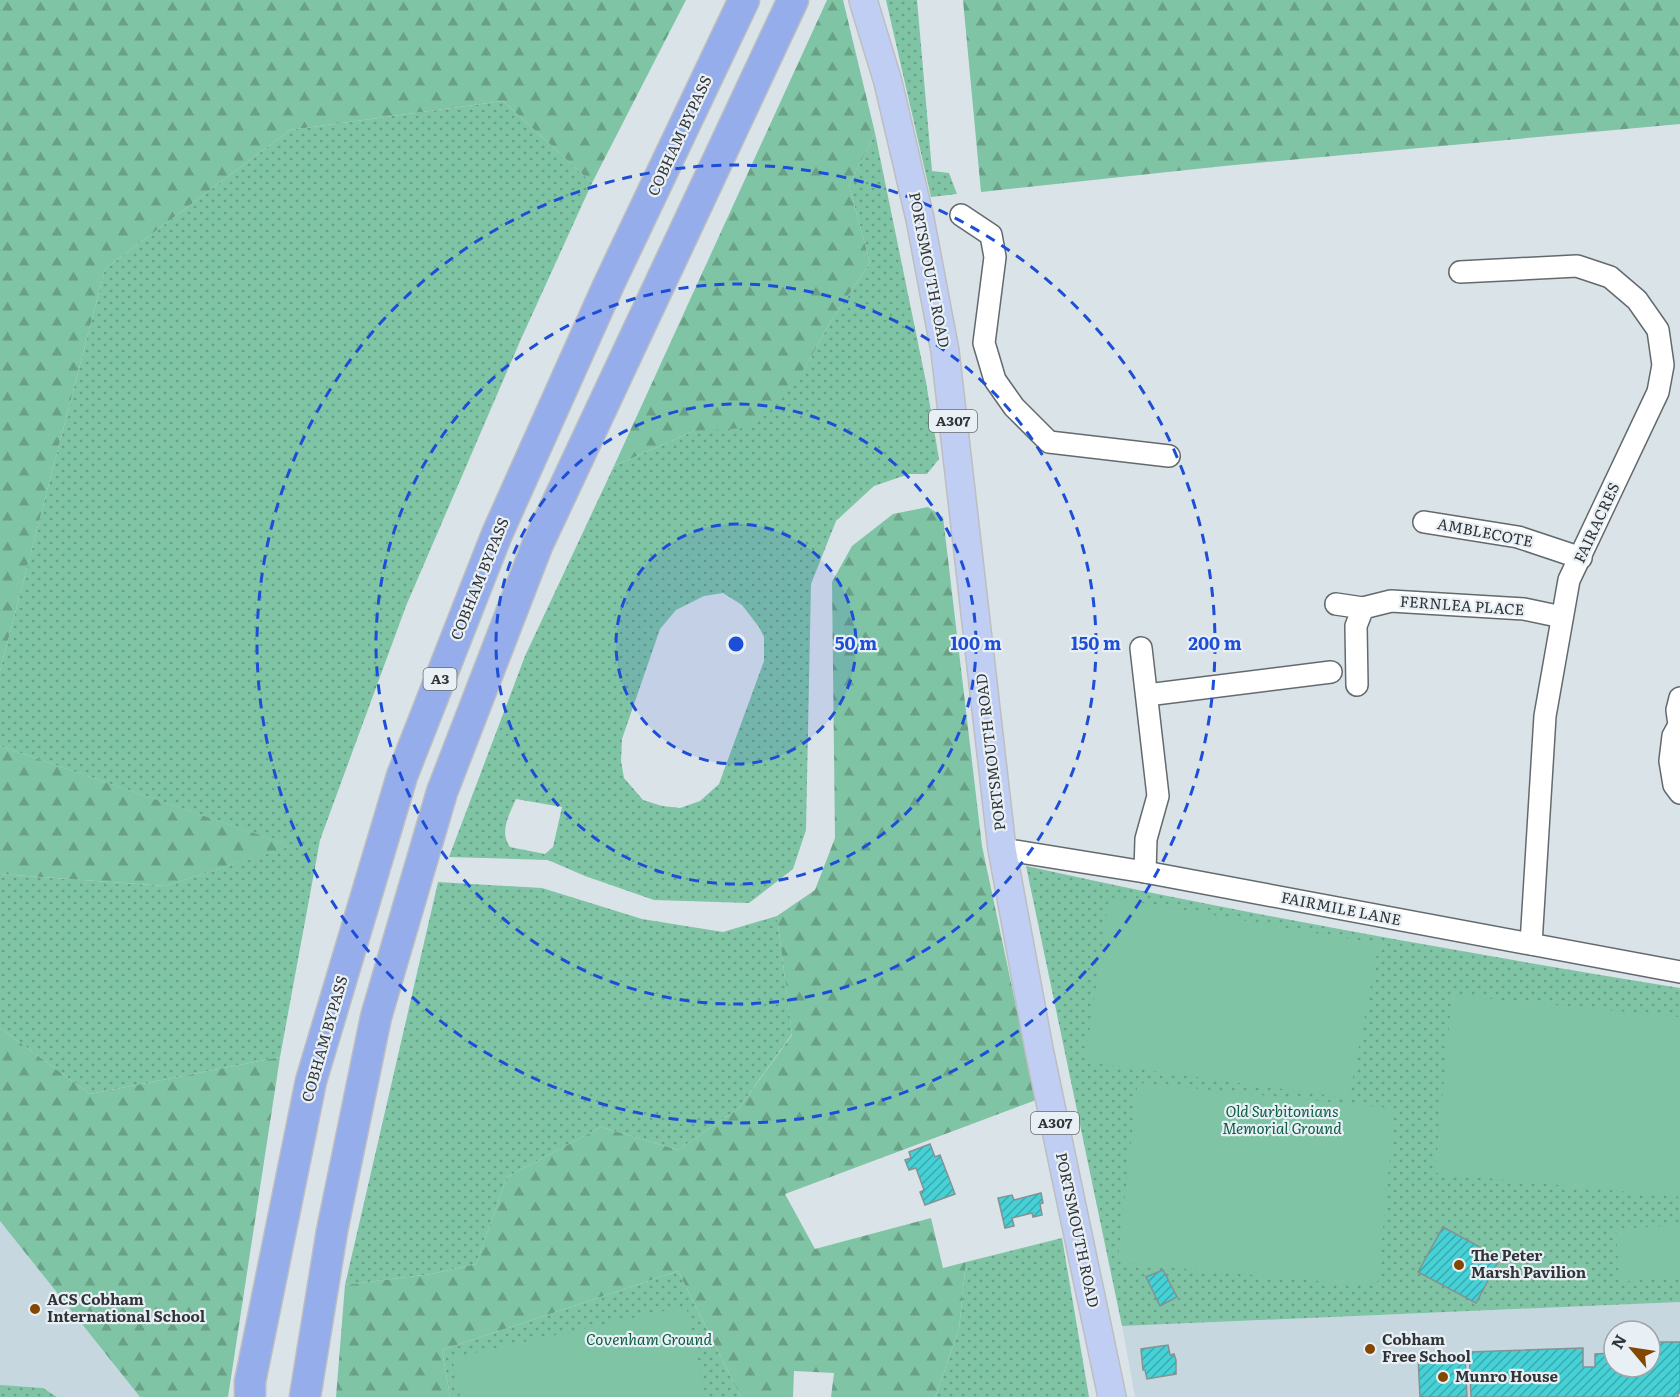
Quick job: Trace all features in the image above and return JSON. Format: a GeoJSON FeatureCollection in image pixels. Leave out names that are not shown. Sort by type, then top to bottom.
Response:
{"type":"FeatureCollection","features":[{"type":"Feature","properties":{"kind":"highway","name":"COBHAM BYPASS"},"geometry":{"type":"LineString","coordinates":[[250,1397],[250,1382],[311,1082],[402,776],[497,534],[609,285],[744,0]]}},
{"type":"Feature","properties":{"kind":"highway"},"geometry":{"type":"LineString","coordinates":[[305,1397],[332,1231],[376,1017],[442,792],[537,546],[793,0]]}},
{"type":"Feature","properties":{"kind":"main road","name":"PORTSMOUTH ROAD"},"geometry":{"type":"LineString","coordinates":[[863,0],[888,82],[917,208],[945,351],[1002,849],[1039,1050],[1112,1397]]}},
{"type":"Feature","properties":{"kind":"street"},"geometry":{"type":"LineString","coordinates":[[961,215],[991,236],[995,257],[984,343],[995,380],[1014,407],[1049,442],[1169,456]]}},
{"type":"Feature","properties":{"kind":"street","name":"FAIRACRES"},"geometry":{"type":"LineString","coordinates":[[1460,272],[1577,266],[1610,277],[1637,300],[1658,330],[1663,365],[1658,392],[1569,580],[1545,716],[1531,944]]}},
{"type":"Feature","properties":{"kind":"street","name":"AMBLECOTE"},"geometry":{"type":"LineString","coordinates":[[1424,522],[1518,537],[1581,558]]}},
{"type":"Feature","properties":{"kind":"street","name":"FERNLEA PLACE"},"geometry":{"type":"LineString","coordinates":[[1336,604],[1363,608],[1391,601],[1524,609],[1562,617]]}},
{"type":"Feature","properties":{"kind":"street"},"geometry":{"type":"LineString","coordinates":[[1357,685],[1356,626],[1363,608]]}},
{"type":"Feature","properties":{"kind":"street"},"geometry":{"type":"LineString","coordinates":[[1141,648],[1158,796],[1146,838],[1145,872]]}},
{"type":"Feature","properties":{"kind":"street"},"geometry":{"type":"LineString","coordinates":[[1147,695],[1331,672]]}},
{"type":"Feature","properties":{"kind":"street"},"geometry":{"type":"LineString","coordinates":[[1680,698],[1677,710],[1680,725],[1673,736],[1670,761],[1674,785],[1680,793]]}},
{"type":"Feature","properties":{"kind":"street","name":"FAIRMILE LANE"},"geometry":{"type":"LineString","coordinates":[[1002,849],[1145,872],[1680,972]]}},
{"type":"Feature","properties":{"kind":"shaded area","name":"ACS Cobham International School"},"geometry":{"type":"Polygon","coordinates":[[[0,1221],[140,1397],[0,1397],[0,1221]]]}},
{"type":"Feature","properties":{"kind":"shaded area","name":"Cobham Free School"},"geometry":{"type":"Polygon","coordinates":[[[1680,1302],[1680,1397],[1135,1397],[1122,1326],[1680,1302]]]}},
{"type":"Feature","properties":{"kind":"green space"},"geometry":{"type":"Polygon","coordinates":[[[0,0],[686,0],[592,183],[503,101],[290,130],[105,269],[0,671],[0,0]]]}},
{"type":"Feature","properties":{"kind":"green space"},"geometry":{"type":"Polygon","coordinates":[[[827,0],[843,0],[875,133],[849,185],[870,263],[831,321],[805,368],[746,428],[694,431],[614,466],[827,0]]]}},
{"type":"Feature","properties":{"kind":"green space"},"geometry":{"type":"Polygon","coordinates":[[[886,0],[917,0],[932,171],[949,173],[957,194],[931,197],[886,0]]]}},
{"type":"Feature","properties":{"kind":"green space"},"geometry":{"type":"Polygon","coordinates":[[[963,0],[1680,0],[1680,124],[1224,166],[981,192],[963,0]]]}},
{"type":"Feature","properties":{"kind":"green space"},"geometry":{"type":"Polygon","coordinates":[[[503,101],[592,183],[521,339],[406,606],[320,840],[280,1057],[90,1094],[0,1028],[0,874],[165,886],[291,846],[0,746],[0,671],[105,269],[290,130],[503,101]]]}},
{"type":"Feature","properties":{"kind":"green space"},"geometry":{"type":"Polygon","coordinates":[[[875,133],[926,382],[939,459],[927,474],[909,474],[874,486],[836,521],[811,584],[806,830],[793,869],[749,903],[654,900],[585,876],[548,860],[449,857],[525,656],[614,466],[694,431],[805,368],[831,321],[870,263],[849,185],[875,133]],[[723,593],[704,596],[676,610],[660,629],[622,739],[621,761],[624,778],[643,800],[662,806],[680,808],[700,801],[719,784],[764,661],[764,637],[759,627],[742,605],[723,593]],[[516,799],[505,829],[510,847],[545,854],[553,847],[562,807],[516,799]]]}},
{"type":"Feature","properties":{"kind":"green space"},"geometry":{"type":"Polygon","coordinates":[[[928,507],[943,517],[982,846],[1036,1100],[785,1194],[815,1249],[931,1218],[943,1268],[966,1262],[959,1329],[935,1397],[831,1397],[834,1373],[794,1371],[793,1397],[741,1397],[678,1271],[442,1350],[450,1397],[336,1397],[345,1285],[431,1274],[476,1264],[507,1177],[601,1127],[678,1150],[739,1108],[792,1035],[777,916],[815,890],[835,838],[832,582],[852,546],[893,514],[928,507]]]}},
{"type":"Feature","properties":{"kind":"green space"},"geometry":{"type":"Polygon","coordinates":[[[0,746],[292,846],[165,886],[0,874],[0,746]]]}},
{"type":"Feature","properties":{"kind":"green space","name":"Old Surbitonians Memorial Ground"},"geometry":{"type":"Polygon","coordinates":[[[1026,866],[1352,932],[1680,988],[1680,1302],[1122,1326],[1026,866]]]}},
{"type":"Feature","properties":{"kind":"green space"},"geometry":{"type":"Polygon","coordinates":[[[438,882],[542,888],[642,919],[723,932],[777,916],[792,1034],[739,1108],[678,1150],[601,1127],[507,1177],[476,1264],[431,1274],[345,1285],[438,882]]]}},
{"type":"Feature","properties":{"kind":"green space"},"geometry":{"type":"Polygon","coordinates":[[[1109,897],[1379,944],[1349,1098],[1085,1062],[1109,897]]]}},
{"type":"Feature","properties":{"kind":"green space"},"geometry":{"type":"Polygon","coordinates":[[[1452,995],[1680,1017],[1680,1197],[1435,1173],[1452,995]]]}},
{"type":"Feature","properties":{"kind":"green space"},"geometry":{"type":"Polygon","coordinates":[[[0,1028],[90,1094],[280,1057],[228,1397],[140,1397],[0,1221],[0,1028]]]}},
{"type":"Feature","properties":{"kind":"green space"},"geometry":{"type":"Polygon","coordinates":[[[1143,1083],[1388,1108],[1394,1114],[1378,1281],[1371,1286],[1123,1263],[1118,1258],[1137,1088],[1143,1083]]]}},
{"type":"Feature","properties":{"kind":"green space"},"geometry":{"type":"Polygon","coordinates":[[[1680,1225],[1680,1277],[1619,1282],[1616,1229],[1680,1225]]]}},
{"type":"Feature","properties":{"kind":"green space"},"geometry":{"type":"Polygon","coordinates":[[[1062,1238],[1089,1397],[935,1397],[959,1329],[966,1262],[1062,1238]]]}},
{"type":"Feature","properties":{"kind":"green space","name":"Covenham Ground"},"geometry":{"type":"Polygon","coordinates":[[[678,1271],[741,1397],[450,1397],[442,1350],[678,1271]]]}},
{"type":"Feature","properties":{"kind":"green space","name":"Covenham Ground"},"geometry":{"type":"Polygon","coordinates":[[[686,1306],[706,1397],[460,1397],[452,1358],[686,1306]]]}},
{"type":"Feature","properties":{"kind":"green space"},"geometry":{"type":"Polygon","coordinates":[[[0,1385],[43,1388],[57,1397],[0,1397],[0,1385]]]}},
{"type":"Feature","properties":{"kind":"building"},"geometry":{"type":"Polygon","coordinates":[[[930,1144],[935,1157],[940,1155],[955,1194],[925,1205],[920,1192],[924,1190],[916,1168],[909,1170],[905,1160],[911,1158],[909,1152],[930,1144]]]}},
{"type":"Feature","properties":{"kind":"building"},"geometry":{"type":"Polygon","coordinates":[[[1041,1193],[1042,1215],[1033,1217],[1032,1213],[1012,1218],[1014,1226],[1005,1228],[998,1198],[1012,1195],[1014,1200],[1041,1193]]]}},
{"type":"Feature","properties":{"kind":"building","name":"The Peter Marsh Pavilion"},"geometry":{"type":"Polygon","coordinates":[[[1443,1227],[1500,1258],[1476,1303],[1418,1272],[1443,1227]]]}},
{"type":"Feature","properties":{"kind":"building"},"geometry":{"type":"Polygon","coordinates":[[[1163,1270],[1177,1297],[1160,1306],[1146,1277],[1163,1270]]]}},
{"type":"Feature","properties":{"kind":"building"},"geometry":{"type":"Polygon","coordinates":[[[1662,1342],[1680,1342],[1680,1393],[1678,1397],[1471,1397],[1469,1352],[1583,1348],[1583,1367],[1595,1367],[1595,1354],[1602,1354],[1602,1379],[1662,1379],[1662,1342]]]}},
{"type":"Feature","properties":{"kind":"building"},"geometry":{"type":"Polygon","coordinates":[[[1168,1345],[1170,1355],[1174,1354],[1176,1360],[1176,1374],[1147,1379],[1145,1370],[1143,1370],[1141,1349],[1168,1345]]]}},
{"type":"Feature","properties":{"kind":"building","name":"Munro House"},"geometry":{"type":"Polygon","coordinates":[[[1465,1354],[1467,1397],[1420,1397],[1418,1356],[1465,1354]]]}},
{"type":"Feature","properties":{"kind":"place","name":"The Peter Marsh Pavilion"},"geometry":{"type":"Point","coordinates":[1459,1265]}},
{"type":"Feature","properties":{"kind":"place","name":"ACS Cobham International School"},"geometry":{"type":"Point","coordinates":[35,1309]}},
{"type":"Feature","properties":{"kind":"place","name":"Cobham Free School"},"geometry":{"type":"Point","coordinates":[1370,1349]}},
{"type":"Feature","properties":{"kind":"place","name":"Munro House"},"geometry":{"type":"Point","coordinates":[1443,1377]}}]}
